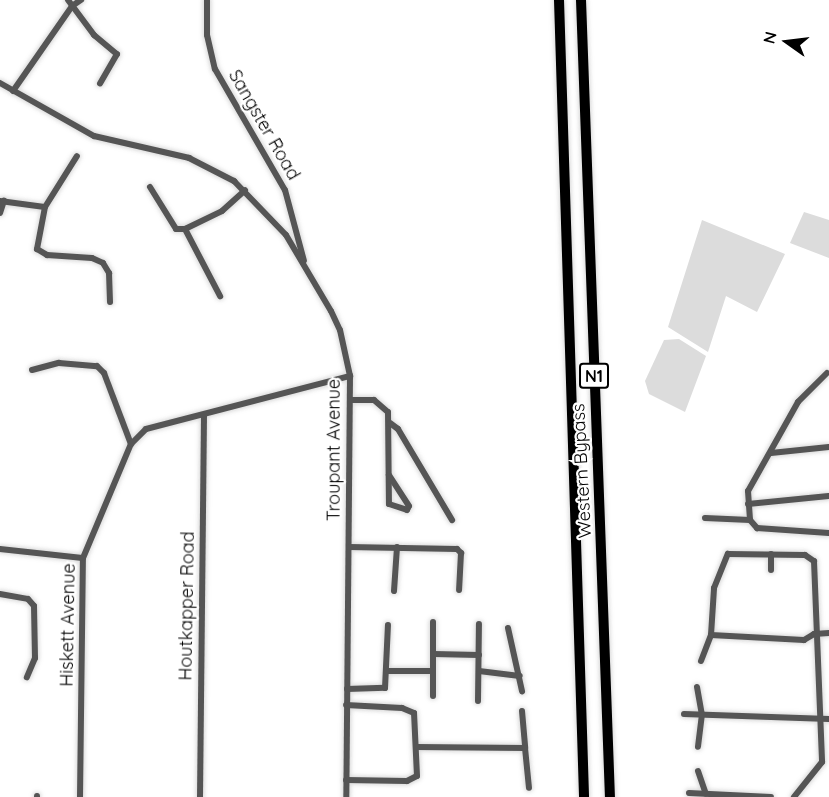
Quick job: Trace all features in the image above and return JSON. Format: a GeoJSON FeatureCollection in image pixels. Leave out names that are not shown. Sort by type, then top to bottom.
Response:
{"type":"FeatureCollection","features":[{"type":"Feature","properties":{"kind":"highway","name":"Western Bypass"},"geometry":{"type":"LineString","coordinates":[[559,0],[579,748],[583,797]]}},
{"type":"Feature","properties":{"kind":"highway","name":"Western Bypass"},"geometry":{"type":"LineString","coordinates":[[581,0],[612,797]]}},
{"type":"Feature","properties":{"kind":"street"},"geometry":{"type":"LineString","coordinates":[[13,91],[70,3],[81,0]]}},
{"type":"Feature","properties":{"kind":"street","name":"Sangster Road"},"geometry":{"type":"LineString","coordinates":[[207,0],[207,35],[214,69],[285,190],[305,265]]}},
{"type":"Feature","properties":{"kind":"street"},"geometry":{"type":"LineString","coordinates":[[70,3],[99,40],[117,54],[100,84]]}},
{"type":"Feature","properties":{"kind":"street","name":"Troupant Avenue"},"geometry":{"type":"LineString","coordinates":[[0,83],[94,136],[189,158],[219,171],[245,190],[273,217],[305,265],[340,330],[350,376],[351,400],[346,797]]}},
{"type":"Feature","properties":{"kind":"street"},"geometry":{"type":"LineString","coordinates":[[77,156],[45,207],[37,249],[47,255],[92,258],[103,263],[109,273],[110,302]]}},
{"type":"Feature","properties":{"kind":"street"},"geometry":{"type":"LineString","coordinates":[[150,187],[176,229],[185,229],[222,211],[245,190]]}},
{"type":"Feature","properties":{"kind":"street"},"geometry":{"type":"LineString","coordinates":[[0,213],[2,201],[45,207]]}},
{"type":"Feature","properties":{"kind":"street"},"geometry":{"type":"LineString","coordinates":[[185,229],[220,296]]}},
{"type":"Feature","properties":{"kind":"street"},"geometry":{"type":"LineString","coordinates":[[32,370],[59,363],[97,366],[104,373],[131,444],[146,429],[350,376]]}},
{"type":"Feature","properties":{"kind":"street"},"geometry":{"type":"LineString","coordinates":[[750,520],[749,485],[771,453],[801,398],[827,373]]}},
{"type":"Feature","properties":{"kind":"street"},"geometry":{"type":"LineString","coordinates":[[351,400],[380,402],[390,423],[452,520]]}},
{"type":"Feature","properties":{"kind":"street","name":"Houtkapper Road"},"geometry":{"type":"LineString","coordinates":[[200,797],[204,415]]}},
{"type":"Feature","properties":{"kind":"street"},"geometry":{"type":"LineString","coordinates":[[389,475],[409,506],[407,510],[390,507],[389,475],[390,423]]}},
{"type":"Feature","properties":{"kind":"street","name":"Hiskett Avenue"},"geometry":{"type":"LineString","coordinates":[[80,797],[83,558],[131,444]]}},
{"type":"Feature","properties":{"kind":"street"},"geometry":{"type":"LineString","coordinates":[[771,453],[829,447]]}},
{"type":"Feature","properties":{"kind":"street"},"geometry":{"type":"LineString","coordinates":[[748,504],[829,496]]}},
{"type":"Feature","properties":{"kind":"street"},"geometry":{"type":"LineString","coordinates":[[705,519],[750,520],[760,528],[829,533]]}},
{"type":"Feature","properties":{"kind":"street"},"geometry":{"type":"LineString","coordinates":[[349,547],[459,551],[459,590]]}},
{"type":"Feature","properties":{"kind":"street"},"geometry":{"type":"LineString","coordinates":[[394,591],[397,548]]}},
{"type":"Feature","properties":{"kind":"street"},"geometry":{"type":"LineString","coordinates":[[0,549],[83,558]]}},
{"type":"Feature","properties":{"kind":"street"},"geometry":{"type":"LineString","coordinates":[[701,662],[711,635],[714,588],[728,554],[805,555],[814,561],[817,620],[814,634],[820,767],[794,797]]}},
{"type":"Feature","properties":{"kind":"street"},"geometry":{"type":"LineString","coordinates":[[771,554],[771,570]]}},
{"type":"Feature","properties":{"kind":"street"},"geometry":{"type":"LineString","coordinates":[[0,594],[24,597],[34,606],[35,658],[27,677]]}},
{"type":"Feature","properties":{"kind":"street"},"geometry":{"type":"LineString","coordinates":[[433,696],[434,622]]}},
{"type":"Feature","properties":{"kind":"street"},"geometry":{"type":"LineString","coordinates":[[478,701],[479,624]]}},
{"type":"Feature","properties":{"kind":"street"},"geometry":{"type":"LineString","coordinates":[[347,689],[382,689],[387,671],[388,625]]}},
{"type":"Feature","properties":{"kind":"street"},"geometry":{"type":"LineString","coordinates":[[508,628],[522,692]]}},
{"type":"Feature","properties":{"kind":"street"},"geometry":{"type":"LineString","coordinates":[[711,635],[804,640],[814,634],[829,633]]}},
{"type":"Feature","properties":{"kind":"street"},"geometry":{"type":"LineString","coordinates":[[434,654],[479,656]]}},
{"type":"Feature","properties":{"kind":"street"},"geometry":{"type":"LineString","coordinates":[[387,671],[433,671]]}},
{"type":"Feature","properties":{"kind":"street"},"geometry":{"type":"LineString","coordinates":[[479,671],[520,676]]}},
{"type":"Feature","properties":{"kind":"street"},"geometry":{"type":"LineString","coordinates":[[697,687],[702,714],[698,747]]}},
{"type":"Feature","properties":{"kind":"street"},"geometry":{"type":"LineString","coordinates":[[346,705],[412,710],[416,716],[417,776],[411,780],[346,780]]}},
{"type":"Feature","properties":{"kind":"street"},"geometry":{"type":"LineString","coordinates":[[522,711],[529,788]]}},
{"type":"Feature","properties":{"kind":"street"},"geometry":{"type":"LineString","coordinates":[[684,714],[829,719]]}},
{"type":"Feature","properties":{"kind":"street"},"geometry":{"type":"LineString","coordinates":[[416,747],[525,748]]}},
{"type":"Feature","properties":{"kind":"street"},"geometry":{"type":"LineString","coordinates":[[699,771],[706,794]]}},
{"type":"Feature","properties":{"kind":"street"},"geometry":{"type":"LineString","coordinates":[[689,793],[771,797]]}},
{"type":"Feature","properties":{"kind":"shaded area"},"geometry":{"type":"Polygon","coordinates":[[[804,212],[829,220],[829,258],[790,243],[804,212]]]}},
{"type":"Feature","properties":{"kind":"shaded area"},"geometry":{"type":"Polygon","coordinates":[[[702,220],[785,254],[757,312],[726,296],[708,352],[668,327],[702,220]]]}},
{"type":"Feature","properties":{"kind":"shaded area"},"geometry":{"type":"Polygon","coordinates":[[[679,339],[706,356],[685,412],[649,394],[645,381],[664,340],[679,339]]]}}]}
